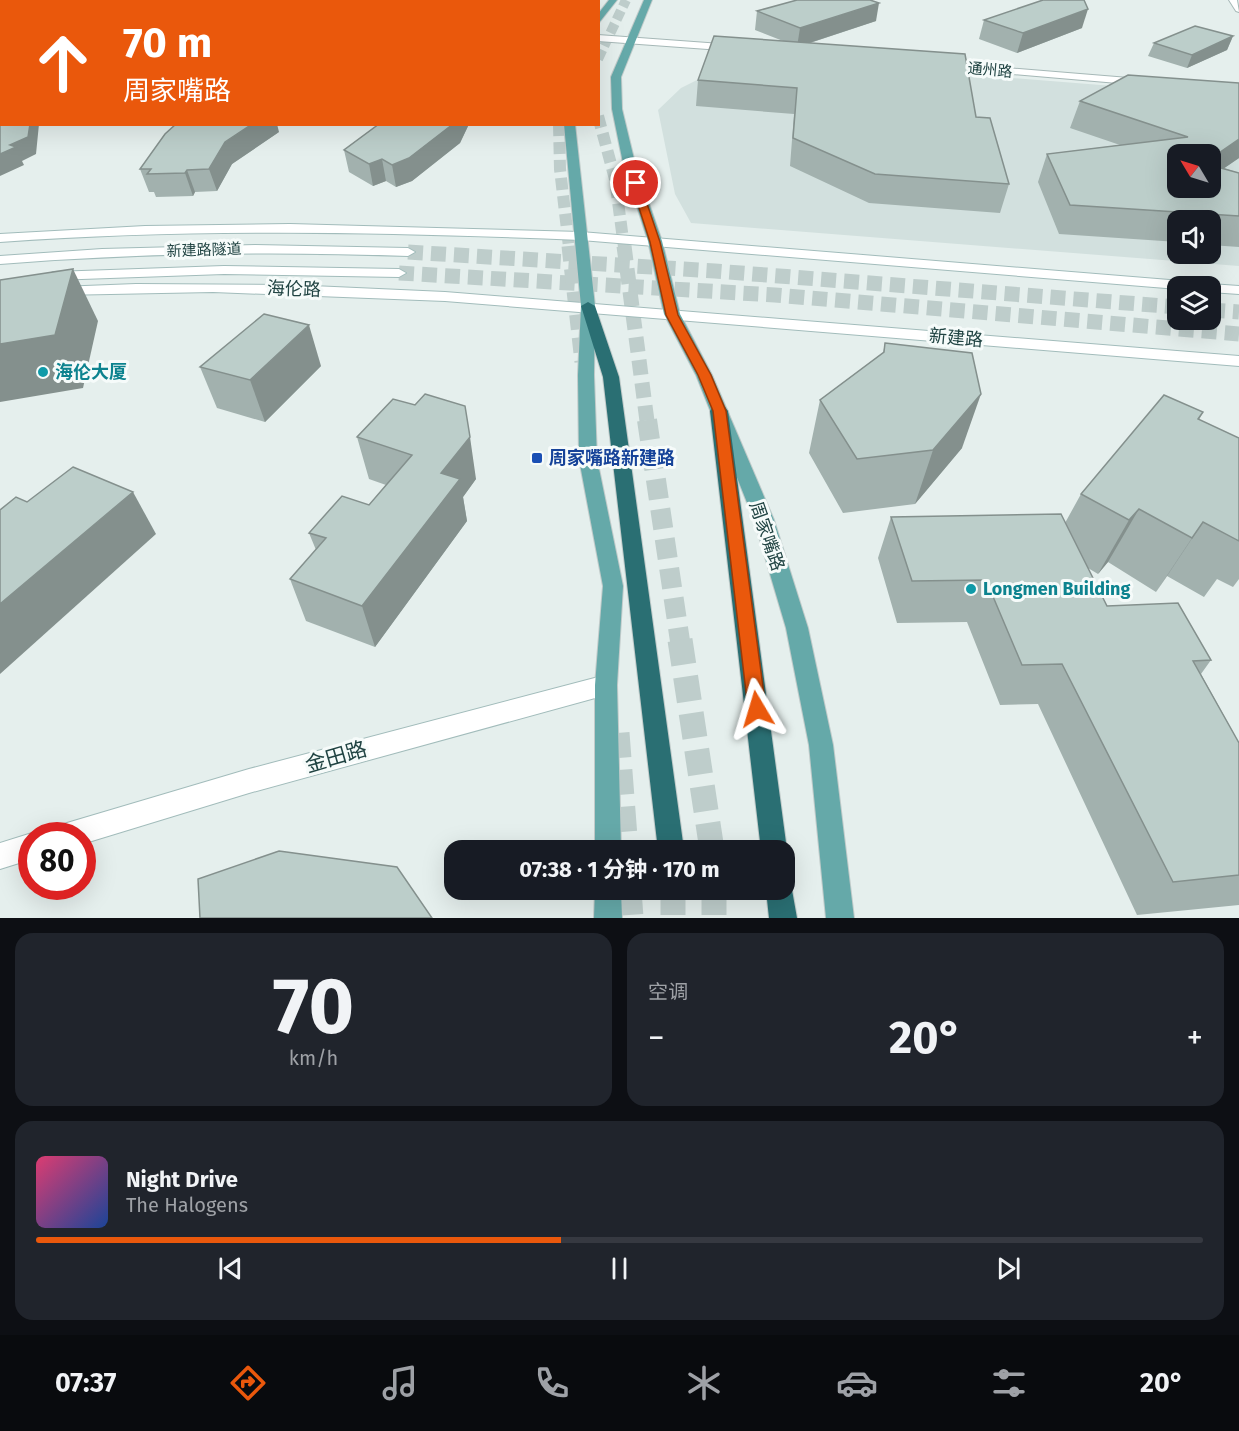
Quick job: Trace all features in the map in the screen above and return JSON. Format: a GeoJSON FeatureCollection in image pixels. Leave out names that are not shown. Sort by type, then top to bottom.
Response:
{"type":"FeatureCollection","features":[{"type":"Feature","properties":{"kind":"highway"},"geometry":{"type":"LineString","coordinates":[[588,306],[610,377],[670,840]]}},
{"type":"Feature","properties":{"kind":"highway"},"geometry":{"type":"LineString","coordinates":[[719,411],[773,840]]}},
{"type":"Feature","properties":{"kind":"highway"},"geometry":{"type":"LineString","coordinates":[[780,900],[783,918]]}},
{"type":"Feature","properties":{"kind":"main road"},"geometry":{"type":"LineString","coordinates":[[600,18],[613,0]]}},
{"type":"Feature","properties":{"kind":"main road","name":"周家嘴路"},"geometry":{"type":"LineString","coordinates":[[648,0],[616,76],[615,98],[629,163],[655,242],[672,315],[704,375],[764,520],[796,628],[821,745],[840,918]]}},
{"type":"Feature","properties":{"kind":"main road"},"geometry":{"type":"LineString","coordinates":[[1233,0],[1239,9]]}},
{"type":"Feature","properties":{"kind":"main road"},"geometry":{"type":"LineString","coordinates":[[600,38],[747,49]]}},
{"type":"Feature","properties":{"kind":"main road","name":"通州路"},"geometry":{"type":"LineString","coordinates":[[933,65],[1156,83]]}},
{"type":"Feature","properties":{"kind":"main road"},"geometry":{"type":"LineString","coordinates":[[569,126],[588,306],[586,375],[588,459],[613,586],[606,685],[608,840]]}},
{"type":"Feature","properties":{"kind":"main road"},"geometry":{"type":"LineString","coordinates":[[0,238],[82,231],[199,226],[335,227],[581,236],[1167,284]]}},
{"type":"Feature","properties":{"kind":"main road","name":"新建路隧道"},"geometry":{"type":"LineString","coordinates":[[0,260],[63,255],[250,248],[408,252]]}},
{"type":"Feature","properties":{"kind":"main road","name":"新建路隧道"},"geometry":{"type":"LineString","coordinates":[[41,277],[224,270],[399,273]]}},
{"type":"Feature","properties":{"kind":"main road","name":"海伦路"},"geometry":{"type":"LineString","coordinates":[[39,292],[183,287],[303,288],[588,306],[672,315]]}},
{"type":"Feature","properties":{"kind":"main road"},"geometry":{"type":"LineString","coordinates":[[1221,289],[1239,290]]}},
{"type":"Feature","properties":{"kind":"main road","name":"新建路"},"geometry":{"type":"LineString","coordinates":[[672,315],[1239,361]]}},
{"type":"Feature","properties":{"kind":"main road","name":"金田路"},"geometry":{"type":"LineString","coordinates":[[96,828],[374,746],[606,685]]}},
{"type":"Feature","properties":{"kind":"main road"},"geometry":{"type":"LineString","coordinates":[[0,856],[18,850]]}},
{"type":"Feature","properties":{"kind":"main road"},"geometry":{"type":"LineString","coordinates":[[608,900],[608,918]]}},
{"type":"Feature","properties":{"kind":"shaded area"},"geometry":{"type":"Polygon","coordinates":[[[710,54],[1239,96],[1239,266],[1214,264],[1221,264],[1221,210],[1167,210],[1167,260],[691,223],[675,194],[658,110],[681,88],[703,77],[710,54]]]}},
{"type":"Feature","properties":{"kind":"building"},"geometry":{"type":"Polygon","coordinates":[[[797,0],[870,0],[879,3],[800,28],[757,11],[797,0]]]}},
{"type":"Feature","properties":{"kind":"building"},"geometry":{"type":"Polygon","coordinates":[[[1043,0],[1084,0],[1088,9],[1023,33],[984,20],[1043,0]]]}},
{"type":"Feature","properties":{"kind":"building"},"geometry":{"type":"Polygon","coordinates":[[[1195,26],[1233,36],[1192,55],[1154,43],[1195,26]]]}},
{"type":"Feature","properties":{"kind":"building"},"geometry":{"type":"Polygon","coordinates":[[[714,36],[965,54],[976,117],[990,118],[1009,184],[875,174],[793,138],[797,88],[698,80],[714,36]]]}},
{"type":"Feature","properties":{"kind":"building"},"geometry":{"type":"Polygon","coordinates":[[[1128,75],[1239,83],[1239,139],[1221,151],[1221,144],[1167,144],[1167,198],[1221,198],[1221,168],[1239,173],[1239,216],[1221,215],[1221,210],[1167,211],[1070,205],[1047,154],[1188,137],[1080,101],[1128,75]]]}},
{"type":"Feature","properties":{"kind":"building"},"geometry":{"type":"Polygon","coordinates":[[[0,126],[30,126],[28,137],[10,145],[16,147],[0,154],[0,126]]]}},
{"type":"Feature","properties":{"kind":"building"},"geometry":{"type":"Polygon","coordinates":[[[174,126],[249,126],[225,142],[209,169],[187,170],[185,173],[147,174],[151,169],[140,169],[165,134],[174,126]]]}},
{"type":"Feature","properties":{"kind":"building"},"geometry":{"type":"Polygon","coordinates":[[[376,126],[450,126],[409,158],[392,165],[382,159],[369,164],[344,150],[376,126]]]}},
{"type":"Feature","properties":{"kind":"building"},"geometry":{"type":"Polygon","coordinates":[[[73,269],[55,335],[0,344],[0,280],[73,269]]]}},
{"type":"Feature","properties":{"kind":"building"},"geometry":{"type":"Polygon","coordinates":[[[264,314],[309,325],[250,380],[200,367],[264,314]]]}},
{"type":"Feature","properties":{"kind":"building"},"geometry":{"type":"Polygon","coordinates":[[[885,343],[972,353],[981,394],[933,450],[857,459],[820,400],[884,352],[885,343]]]}},
{"type":"Feature","properties":{"kind":"building"},"geometry":{"type":"Polygon","coordinates":[[[425,394],[465,406],[470,437],[441,473],[460,479],[362,606],[290,579],[326,538],[309,533],[342,496],[369,505],[412,455],[357,437],[393,399],[415,405],[425,394]]]}},
{"type":"Feature","properties":{"kind":"building"},"geometry":{"type":"Polygon","coordinates":[[[1164,395],[1203,412],[1198,419],[1239,438],[1239,541],[1203,522],[1192,538],[1139,509],[1129,520],[1081,494],[1164,395]]]}},
{"type":"Feature","properties":{"kind":"building"},"geometry":{"type":"Polygon","coordinates":[[[73,467],[133,492],[0,604],[0,510],[16,497],[27,502],[73,467]]]}},
{"type":"Feature","properties":{"kind":"building"},"geometry":{"type":"Polygon","coordinates":[[[1061,514],[1107,606],[1178,603],[1211,660],[1193,661],[1239,743],[1239,875],[1173,882],[1062,664],[1022,665],[986,580],[912,581],[891,517],[1061,514]]]}},
{"type":"Feature","properties":{"kind":"building"},"geometry":{"type":"Polygon","coordinates":[[[279,851],[397,867],[432,918],[200,918],[198,879],[279,851]]]}},
{"type":"Feature","properties":{"kind":"tunnel"},"geometry":{"type":"LineString","coordinates":[[600,55],[626,0]]}},
{"type":"Feature","properties":{"kind":"tunnel"},"geometry":{"type":"LineString","coordinates":[[600,123],[615,179],[624,247]]}},
{"type":"Feature","properties":{"kind":"tunnel"},"geometry":{"type":"LineString","coordinates":[[559,126],[560,169],[569,247]]}},
{"type":"Feature","properties":{"kind":"tunnel"},"geometry":{"type":"LineString","coordinates":[[569,246],[582,362]]}},
{"type":"Feature","properties":{"kind":"tunnel"},"geometry":{"type":"LineString","coordinates":[[624,246],[647,421]]}},
{"type":"Feature","properties":{"kind":"tunnel"},"geometry":{"type":"LineString","coordinates":[[408,252],[715,271],[1167,306]]}},
{"type":"Feature","properties":{"kind":"tunnel"},"geometry":{"type":"LineString","coordinates":[[399,273],[775,295],[1239,334]]}},
{"type":"Feature","properties":{"kind":"tunnel"},"geometry":{"type":"LineString","coordinates":[[1221,311],[1239,312]]}},
{"type":"Feature","properties":{"kind":"tunnel"},"geometry":{"type":"LineString","coordinates":[[647,420],[680,641]]}},
{"type":"Feature","properties":{"kind":"tunnel"},"geometry":{"type":"LineString","coordinates":[[680,640],[710,840]]}},
{"type":"Feature","properties":{"kind":"tunnel"},"geometry":{"type":"LineString","coordinates":[[617,733],[625,840]]}},
{"type":"Feature","properties":{"kind":"tunnel"},"geometry":{"type":"LineString","coordinates":[[630,900],[631,918]]}},
{"type":"Feature","properties":{"kind":"tunnel"},"geometry":{"type":"LineString","coordinates":[[673,900],[673,918]]}},
{"type":"Feature","properties":{"kind":"tunnel"},"geometry":{"type":"LineString","coordinates":[[714,900],[714,918]]}},
{"type":"Feature","properties":{"kind":"place","name":"海伦大厦"},"geometry":{"type":"Point","coordinates":[43,372]}},
{"type":"Feature","properties":{"kind":"place","name":"周家嘴路新建路"},"geometry":{"type":"Point","coordinates":[537,458]}},
{"type":"Feature","properties":{"kind":"place","name":"Longmen Building"},"geometry":{"type":"Point","coordinates":[971,589]}},
{"type":"Feature","properties":{"kind":"route"},"geometry":{"type":"LineString","coordinates":[[636,183],[655,242],[672,315],[704,375],[719,411],[757,709]]}}]}
